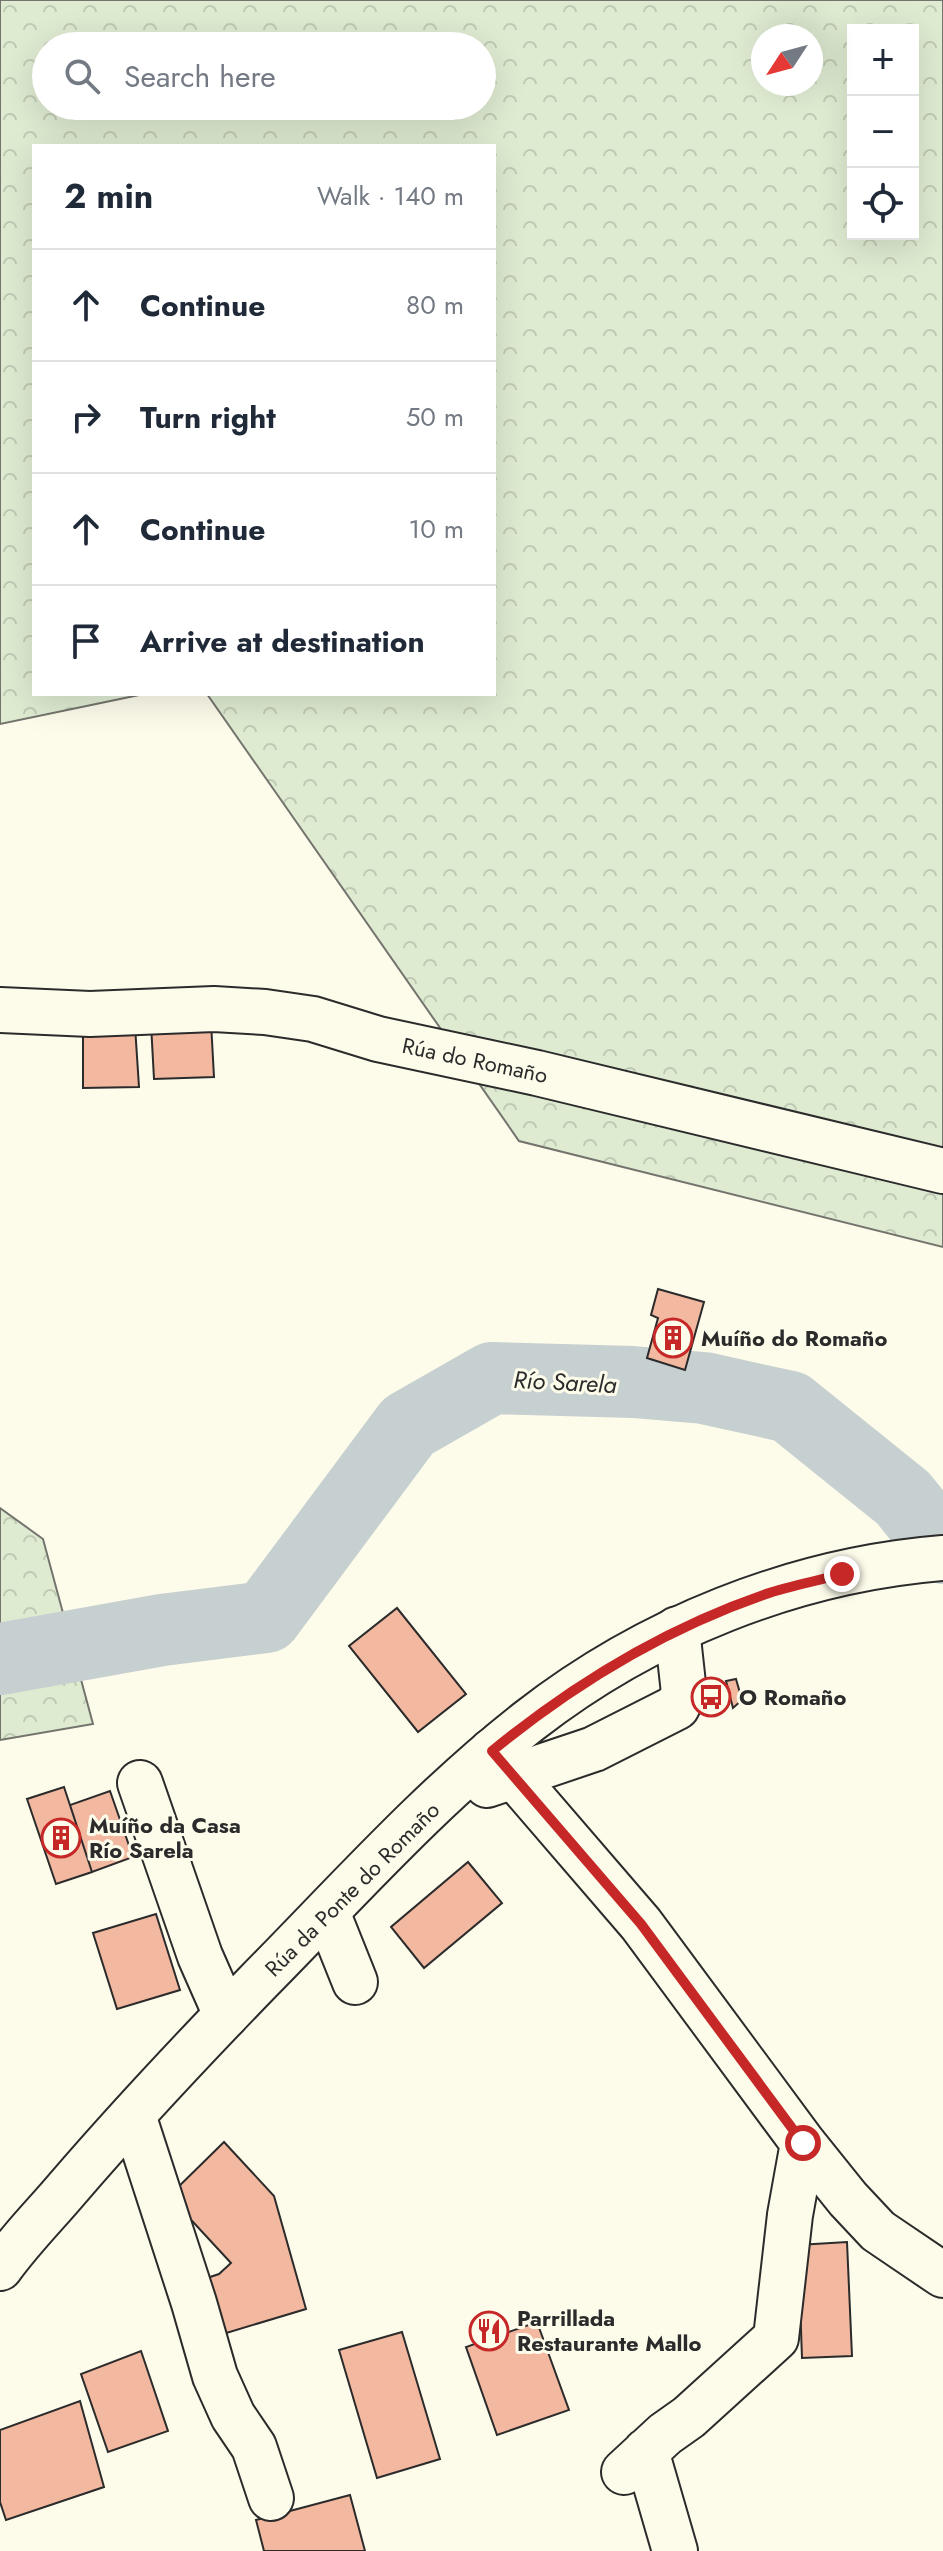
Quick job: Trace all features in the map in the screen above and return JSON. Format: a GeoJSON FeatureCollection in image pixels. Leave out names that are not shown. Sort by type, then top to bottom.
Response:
{"type":"FeatureCollection","features":[{"type":"Feature","properties":{"kind":"street","name":"Rúa do Romaño"},"geometry":{"type":"LineString","coordinates":[[0,1010],[90,1014],[214,1009],[313,1019],[378,1039],[537,1073],[943,1171]]}},
{"type":"Feature","properties":{"kind":"street","name":"Rúa da Ponte do Romaño"},"geometry":{"type":"LineString","coordinates":[[0,2268],[133,2115],[226,2015],[422,1817],[502,1763],[531,1719],[597,1674],[677,1629],[769,1593],[857,1571],[943,1558]]}},
{"type":"Feature","properties":{"kind":"street"},"geometry":{"type":"LineString","coordinates":[[502,1763],[594,1749],[677,1707],[684,1693],[677,1629]]}},
{"type":"Feature","properties":{"kind":"street"},"geometry":{"type":"LineString","coordinates":[[502,1763],[641,1924],[848,2199],[878,2231],[943,2275]]}},
{"type":"Feature","properties":{"kind":"street"},"geometry":{"type":"LineString","coordinates":[[140,1783],[200,1956],[226,2015]]}},
{"type":"Feature","properties":{"kind":"street"},"geometry":{"type":"LineString","coordinates":[[327,1912],[355,1982]]}},
{"type":"Feature","properties":{"kind":"street"},"geometry":{"type":"LineString","coordinates":[[133,2115],[215,2376],[233,2416],[254,2447],[271,2498]]}},
{"type":"Feature","properties":{"kind":"street"},"geometry":{"type":"LineString","coordinates":[[675,2551],[635,2462],[776,2338],[790,2215],[803,2143]]}},
{"type":"Feature","properties":{"kind":"green space"},"geometry":{"type":"Polygon","coordinates":[[[0,0],[943,0],[943,1247],[519,1141],[208,696],[496,696],[496,144],[32,144],[32,696],[134,696],[0,724],[0,0]]]}},
{"type":"Feature","properties":{"kind":"green space"},"geometry":{"type":"Polygon","coordinates":[[[0,1508],[43,1539],[93,1724],[0,1740],[0,1508]]]}},
{"type":"Feature","properties":{"kind":"building"},"geometry":{"type":"Polygon","coordinates":[[[211,1022],[214,1077],[154,1079],[151,1024],[211,1022]]]}},
{"type":"Feature","properties":{"kind":"building"},"geometry":{"type":"Polygon","coordinates":[[[135,1026],[139,1087],[83,1088],[83,1028],[135,1026]]]}},
{"type":"Feature","properties":{"kind":"building","name":"Muíño do Romaño"},"geometry":{"type":"Polygon","coordinates":[[[658,1289],[704,1302],[685,1370],[647,1358],[658,1318],[651,1315],[658,1289]]]}},
{"type":"Feature","properties":{"kind":"building"},"geometry":{"type":"Polygon","coordinates":[[[397,1608],[466,1694],[418,1732],[349,1646],[397,1608]]]}},
{"type":"Feature","properties":{"kind":"building"},"geometry":{"type":"Polygon","coordinates":[[[736,1679],[742,1700],[733,1708],[726,1681],[736,1679]]]}},
{"type":"Feature","properties":{"kind":"building","name":"Muíño da Casa Río Sarela"},"geometry":{"type":"Polygon","coordinates":[[[64,1787],[92,1872],[56,1884],[27,1799],[64,1787]]]}},
{"type":"Feature","properties":{"kind":"building"},"geometry":{"type":"Polygon","coordinates":[[[110,1791],[133,1857],[92,1872],[70,1805],[110,1791]]]}},
{"type":"Feature","properties":{"kind":"building"},"geometry":{"type":"Polygon","coordinates":[[[468,1862],[502,1903],[424,1968],[391,1927],[468,1862]]]}},
{"type":"Feature","properties":{"kind":"building"},"geometry":{"type":"Polygon","coordinates":[[[156,1914],[180,1990],[117,2009],[93,1933],[156,1914]]]}},
{"type":"Feature","properties":{"kind":"building"},"geometry":{"type":"Polygon","coordinates":[[[224,2142],[274,2196],[306,2309],[223,2334],[207,2278],[219,2274],[231,2263],[169,2196],[224,2142]]]}},
{"type":"Feature","properties":{"kind":"building"},"geometry":{"type":"Polygon","coordinates":[[[847,2242],[852,2356],[802,2358],[798,2245],[847,2242]]]}},
{"type":"Feature","properties":{"kind":"building"},"geometry":{"type":"Polygon","coordinates":[[[537,2322],[569,2410],[497,2435],[466,2347],[537,2322]]]}},
{"type":"Feature","properties":{"kind":"building"},"geometry":{"type":"Polygon","coordinates":[[[402,2332],[440,2459],[377,2478],[339,2350],[402,2332]]]}},
{"type":"Feature","properties":{"kind":"building"},"geometry":{"type":"Polygon","coordinates":[[[141,2351],[168,2431],[108,2452],[81,2374],[141,2351]]]}},
{"type":"Feature","properties":{"kind":"building"},"geometry":{"type":"Polygon","coordinates":[[[80,2401],[104,2487],[6,2520],[0,2502],[0,2430],[80,2401]]]}},
{"type":"Feature","properties":{"kind":"building"},"geometry":{"type":"Polygon","coordinates":[[[350,2495],[365,2551],[264,2551],[256,2520],[350,2495]]]}},
{"type":"Feature","properties":{"kind":"waterway","name":"Río Sarela"},"geometry":{"type":"LineString","coordinates":[[0,1659],[162,1630],[266,1617],[408,1426],[492,1378],[633,1382],[704,1388],[790,1407],[903,1498],[943,1548]]}},
{"type":"Feature","properties":{"kind":"place","name":"Muíño do Romaño"},"geometry":{"type":"Point","coordinates":[673,1338]}},
{"type":"Feature","properties":{"kind":"place","name":"O Romaño"},"geometry":{"type":"Point","coordinates":[711,1697]}},
{"type":"Feature","properties":{"kind":"place","name":"Muíño da Casa Río Sarela"},"geometry":{"type":"Point","coordinates":[61,1838]}},
{"type":"Feature","properties":{"kind":"place","name":"Parrillada Restaurante Mallo"},"geometry":{"type":"Point","coordinates":[489,2331]}},
{"type":"Feature","properties":{"kind":"route"},"geometry":{"type":"LineString","coordinates":[[803,2143],[641,1924],[492,1751],[531,1719],[597,1674],[677,1629],[769,1593],[842,1574]]}}]}
